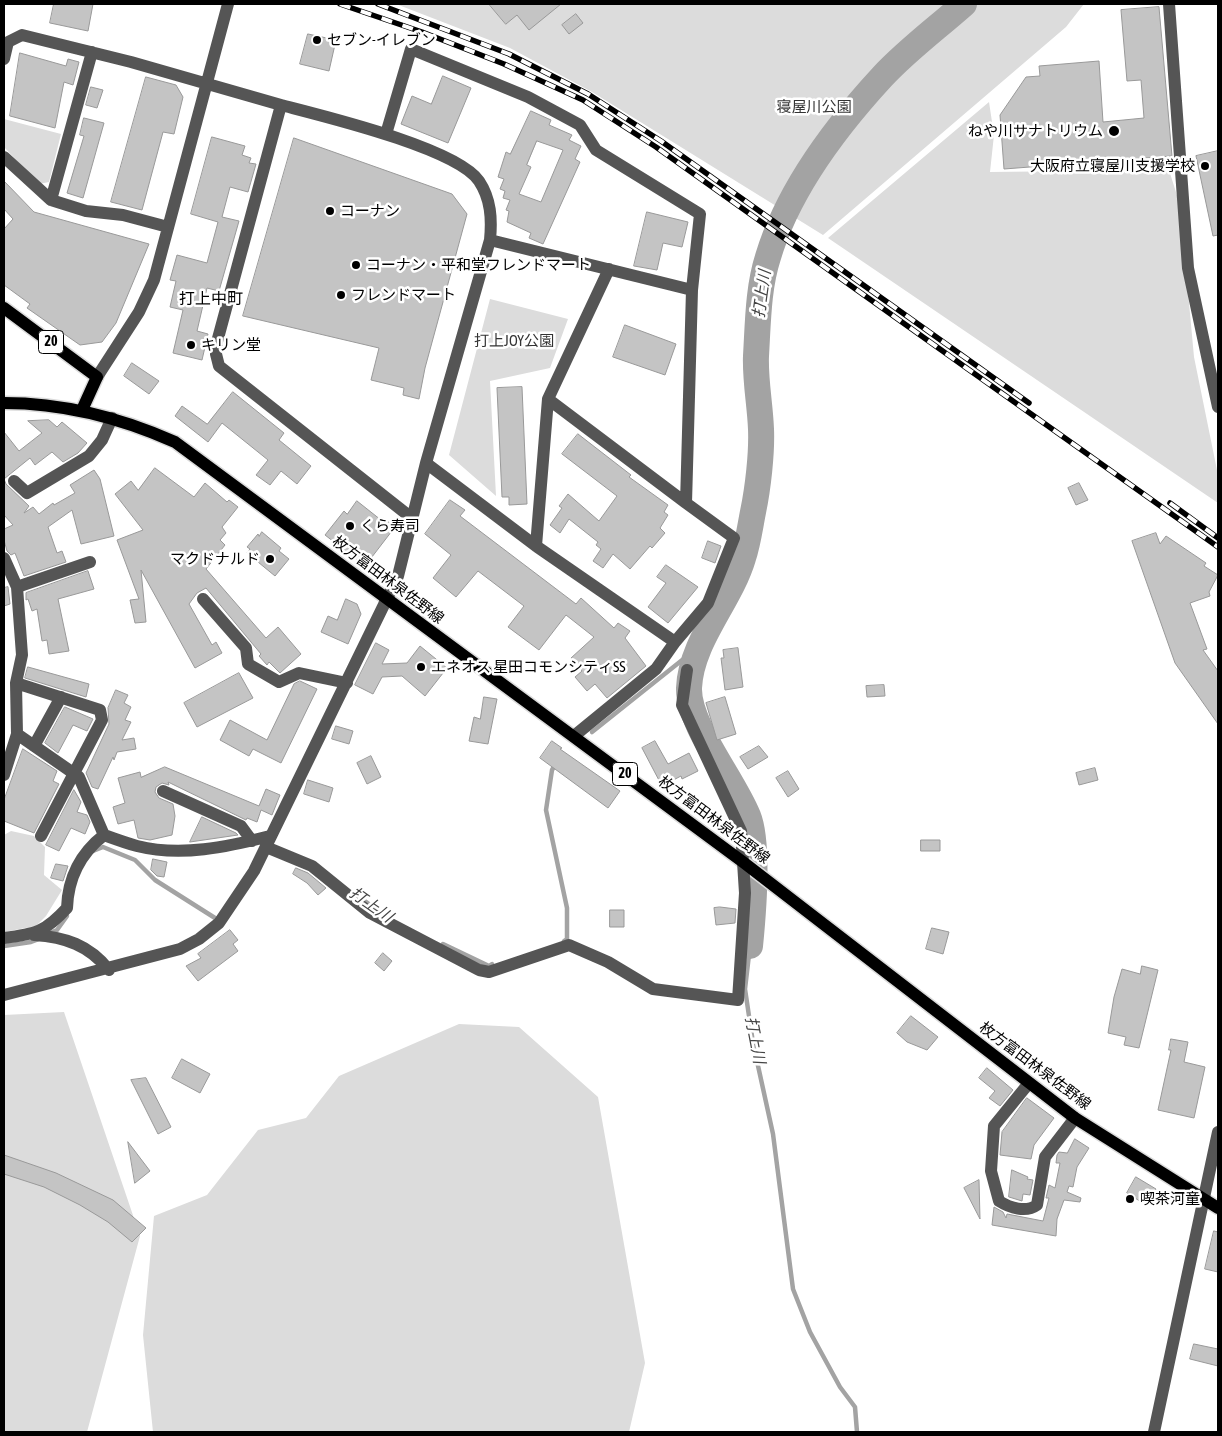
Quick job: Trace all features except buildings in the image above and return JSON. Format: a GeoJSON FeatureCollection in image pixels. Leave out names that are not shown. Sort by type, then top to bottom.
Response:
{"type":"FeatureCollection","features":[{"type":"Feature","properties":{"kind":"main road","name":"20"},"geometry":{"type":"LineString","coordinates":[[4,308],[97,377]]}},
{"type":"Feature","properties":{"kind":"main road"},"geometry":{"type":"LineString","coordinates":[[82,410],[97,377]]}},
{"type":"Feature","properties":{"kind":"main road","name":"枚方富田林泉佐野線"},"geometry":{"type":"LineString","coordinates":[[5,404],[82,410],[148,430],[175,442],[386,600],[574,736],[743,862],[1075,1118],[1218,1208]]}},
{"type":"Feature","properties":{"kind":"street"},"geometry":{"type":"LineString","coordinates":[[1169,4],[1188,268],[1218,407]]}},
{"type":"Feature","properties":{"kind":"street"},"geometry":{"type":"LineString","coordinates":[[97,377],[139,312],[154,280],[208,85],[226,9]]}},
{"type":"Feature","properties":{"kind":"street"},"geometry":{"type":"LineString","coordinates":[[4,59],[8,42],[22,36],[92,52],[386,134],[465,166],[479,181],[488,199],[492,219],[490,240],[426,464],[398,576],[254,871],[219,923],[199,939],[180,950],[109,970],[4,995]]}},
{"type":"Feature","properties":{"kind":"street"},"geometry":{"type":"LineString","coordinates":[[386,134],[411,49],[528,97],[580,125],[596,150],[700,214],[692,290],[686,503]]}},
{"type":"Feature","properties":{"kind":"street"},"geometry":{"type":"LineString","coordinates":[[51,200],[92,52]]}},
{"type":"Feature","properties":{"kind":"street"},"geometry":{"type":"LineString","coordinates":[[281,105],[217,342],[216,354],[219,366],[413,519]]}},
{"type":"Feature","properties":{"kind":"street"},"geometry":{"type":"LineString","coordinates":[[4,157],[51,200],[86,211],[123,215],[168,227]]}},
{"type":"Feature","properties":{"kind":"street"},"geometry":{"type":"LineString","coordinates":[[490,240],[692,290]]}},
{"type":"Feature","properties":{"kind":"street"},"geometry":{"type":"LineString","coordinates":[[536,546],[548,399],[609,270]]}},
{"type":"Feature","properties":{"kind":"street"},"geometry":{"type":"LineString","coordinates":[[548,399],[734,538],[708,604],[675,642],[656,670],[574,736]]}},
{"type":"Feature","properties":{"kind":"street"},"geometry":{"type":"LineString","coordinates":[[14,480],[27,493],[88,456],[102,440],[112,418]]}},
{"type":"Feature","properties":{"kind":"street"},"geometry":{"type":"LineString","coordinates":[[426,464],[536,546],[675,642]]}},
{"type":"Feature","properties":{"kind":"street"},"geometry":{"type":"LineString","coordinates":[[4,558],[17,588],[22,655],[16,683],[17,734],[4,774]]}},
{"type":"Feature","properties":{"kind":"street"},"geometry":{"type":"LineString","coordinates":[[17,588],[90,562]]}},
{"type":"Feature","properties":{"kind":"street"},"geometry":{"type":"LineString","coordinates":[[202,599],[246,648],[248,664],[279,682],[299,673],[347,683]]}},
{"type":"Feature","properties":{"kind":"street"},"geometry":{"type":"LineString","coordinates":[[17,734],[80,777],[104,835],[138,846],[176,851],[215,848],[252,841],[268,841],[312,866],[370,913],[479,970],[489,972],[569,945],[608,962],[653,989],[738,1000],[746,892],[741,831],[682,705],[687,670]]}},
{"type":"Feature","properties":{"kind":"street"},"geometry":{"type":"LineString","coordinates":[[16,683],[100,710],[102,720],[41,836]]}},
{"type":"Feature","properties":{"kind":"street"},"geometry":{"type":"LineString","coordinates":[[34,746],[61,697]]}},
{"type":"Feature","properties":{"kind":"street"},"geometry":{"type":"LineString","coordinates":[[163,791],[241,826],[252,841]]}},
{"type":"Feature","properties":{"kind":"street"},"geometry":{"type":"LineString","coordinates":[[34,935],[55,922],[67,908],[68,897],[79,862],[90,846],[104,835]]}},
{"type":"Feature","properties":{"kind":"street"},"geometry":{"type":"LineString","coordinates":[[4,938],[34,935],[58,936],[79,944],[98,956],[109,970]]}},
{"type":"Feature","properties":{"kind":"street"},"geometry":{"type":"LineString","coordinates":[[1029,1083],[994,1126],[991,1171],[999,1201],[1007,1206],[1022,1210],[1032,1209],[1037,1205],[1045,1157],[1075,1118]]}},
{"type":"Feature","properties":{"kind":"street"},"geometry":{"type":"LineString","coordinates":[[1154,1432],[1218,1132]]}},
{"type":"Feature","properties":{"kind":"green space","name":"寝屋川公園"},"geometry":{"type":"Polygon","coordinates":[[[396,4],[1084,4],[1066,27],[823,235],[592,92],[510,48],[396,4]]]}},
{"type":"Feature","properties":{"kind":"green space"},"geometry":{"type":"Polygon","coordinates":[[[989,102],[994,135],[990,172],[1169,170],[1180,205],[1194,357],[1218,475],[1218,503],[828,238],[989,102]]]}},
{"type":"Feature","properties":{"kind":"green space"},"geometry":{"type":"Polygon","coordinates":[[[4,119],[61,134],[49,182],[39,184],[4,147],[4,119]]]}},
{"type":"Feature","properties":{"kind":"green space","name":"打上JOY公園"},"geometry":{"type":"Polygon","coordinates":[[[490,299],[568,319],[550,368],[490,381],[496,496],[449,455],[490,299]]]}},
{"type":"Feature","properties":{"kind":"green space"},"geometry":{"type":"Polygon","coordinates":[[[11,831],[34,836],[45,847],[44,875],[62,890],[46,916],[36,926],[4,932],[4,835],[11,831]]]}},
{"type":"Feature","properties":{"kind":"green space"},"geometry":{"type":"Polygon","coordinates":[[[64,1012],[140,1236],[87,1432],[4,1432],[4,1015],[64,1012]]]}},
{"type":"Feature","properties":{"kind":"green space"},"geometry":{"type":"Polygon","coordinates":[[[459,1024],[519,1027],[598,1097],[645,1363],[629,1432],[153,1432],[143,1335],[154,1216],[207,1195],[258,1130],[306,1118],[339,1076],[459,1024]]]}},
{"type":"Feature","properties":{"kind":"waterway","name":"打上川"},"geometry":{"type":"LineString","coordinates":[[750,946],[754,880],[751,828],[748,816],[741,802],[696,719],[689,688],[696,654],[737,574],[743,558],[755,503],[761,438],[756,356],[762,281],[777,232],[800,184],[847,117],[892,67],[964,4]]}},
{"type":"Feature","properties":{"kind":"waterway","name":"打上川"},"geometry":{"type":"LineString","coordinates":[[592,732],[701,645]]}},
{"type":"Feature","properties":{"kind":"waterway","name":"打上川"},"geometry":{"type":"LineString","coordinates":[[555,765],[552,770],[546,810],[567,908],[567,939],[564,941]]}},
{"type":"Feature","properties":{"kind":"waterway","name":"打上川"},"geometry":{"type":"LineString","coordinates":[[93,851],[103,847],[135,860],[155,880],[215,918]]}},
{"type":"Feature","properties":{"kind":"waterway","name":"打上川"},"geometry":{"type":"LineString","coordinates":[[362,899],[380,912]]}},
{"type":"Feature","properties":{"kind":"waterway","name":"打上川"},"geometry":{"type":"LineString","coordinates":[[50,933],[57,930],[67,916]]}},
{"type":"Feature","properties":{"kind":"waterway","name":"打上川"},"geometry":{"type":"LineString","coordinates":[[4,946],[39,939]]}},
{"type":"Feature","properties":{"kind":"waterway","name":"打上川"},"geometry":{"type":"LineString","coordinates":[[443,944],[489,966],[492,964]]}},
{"type":"Feature","properties":{"kind":"waterway","name":"打上川"},"geometry":{"type":"LineString","coordinates":[[750,946],[745,989],[753,1043],[773,1134],[793,1289],[810,1332],[840,1387],[855,1407],[857,1432]]}},
{"type":"Feature","properties":{"kind":"railway"},"geometry":{"type":"LineString","coordinates":[[340,4],[422,32],[504,64],[583,100],[656,147],[1218,547]]}},
{"type":"Feature","properties":{"kind":"railway"},"geometry":{"type":"LineString","coordinates":[[378,4],[509,54],[588,94],[661,141],[1029,403]]}},
{"type":"Feature","properties":{"kind":"railway"},"geometry":{"type":"LineString","coordinates":[[1170,503],[1218,538]]}},
{"type":"Feature","properties":{"kind":"place","name":"セブン-イレブン"},"geometry":{"type":"Point","coordinates":[317,40]}},
{"type":"Feature","properties":{"kind":"place","name":"ねや川サナトリウム"},"geometry":{"type":"Point","coordinates":[1114,131]}},
{"type":"Feature","properties":{"kind":"place","name":"大阪府立寝屋川支援学校"},"geometry":{"type":"Point","coordinates":[1205,166]}},
{"type":"Feature","properties":{"kind":"place","name":"コーナン"},"geometry":{"type":"Point","coordinates":[330,211]}},
{"type":"Feature","properties":{"kind":"place","name":"コーナン・平和堂フレンドマート"},"geometry":{"type":"Point","coordinates":[356,265]}},
{"type":"Feature","properties":{"kind":"place","name":"フレンドマート"},"geometry":{"type":"Point","coordinates":[341,295]}},
{"type":"Feature","properties":{"kind":"place","name":"キリン堂"},"geometry":{"type":"Point","coordinates":[191,345]}},
{"type":"Feature","properties":{"kind":"place","name":"くら寿司"},"geometry":{"type":"Point","coordinates":[350,526]}},
{"type":"Feature","properties":{"kind":"place","name":"マクドナルド"},"geometry":{"type":"Point","coordinates":[270,559]}},
{"type":"Feature","properties":{"kind":"place","name":"エネオス 星田コモンシティSS"},"geometry":{"type":"Point","coordinates":[421,667]}},
{"type":"Feature","properties":{"kind":"place","name":"喫茶河童"},"geometry":{"type":"Point","coordinates":[1130,1199]}},
{"type":"Feature","properties":{"kind":"district","name":"打上中町"},"geometry":{"type":"Point","coordinates":[211,299]}}]}
